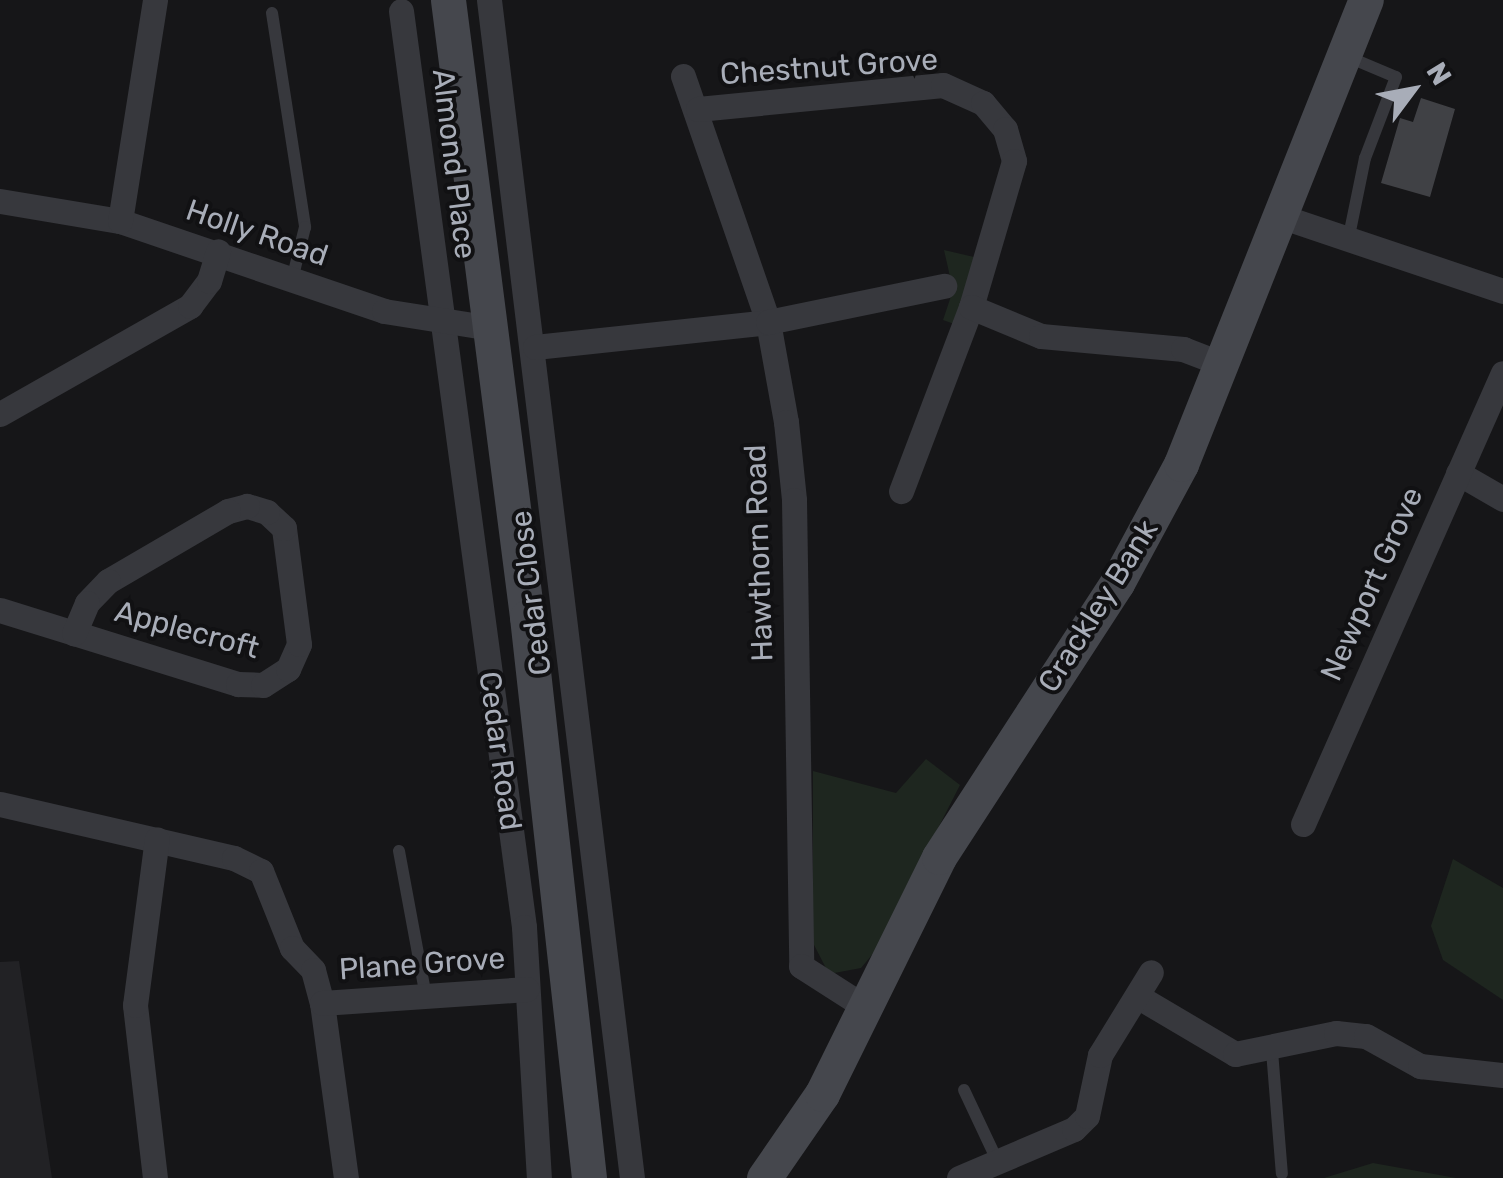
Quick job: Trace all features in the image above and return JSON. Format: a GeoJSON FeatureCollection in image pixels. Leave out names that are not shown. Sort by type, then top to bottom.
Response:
{"type":"FeatureCollection","features":[{"type":"Feature","properties":{"kind":"street"},"geometry":{"type":"LineString","coordinates":[[120,221],[155,0]]}},
{"type":"Feature","properties":{"kind":"street","name":"Cedar Close"},"geometry":{"type":"LineString","coordinates":[[489,0],[535,347],[632,1178]]}},
{"type":"Feature","properties":{"kind":"street","name":"Crackley Bank"},"geometry":{"type":"LineString","coordinates":[[764,1178],[822,1094],[938,857],[1118,583],[1224,365],[1366,0]]}},
{"type":"Feature","properties":{"kind":"street","name":"Almond Place"},"geometry":{"type":"LineString","coordinates":[[419,16],[442,325]]}},
{"type":"Feature","properties":{"kind":"street","name":"Cedar Road"},"geometry":{"type":"LineString","coordinates":[[419,16],[491,328],[589,1178]]}},
{"type":"Feature","properties":{"kind":"street","name":"Hawthorn Road"},"geometry":{"type":"LineString","coordinates":[[683,76],[698,110],[768,322],[794,500],[800,966],[865,1007]]}},
{"type":"Feature","properties":{"kind":"street","name":"Chestnut Grove"},"geometry":{"type":"LineString","coordinates":[[698,110],[943,85],[983,103],[1005,129],[1014,161],[971,307],[902,492]]}},
{"type":"Feature","properties":{"kind":"street","name":"Holly Road"},"geometry":{"type":"LineString","coordinates":[[0,201],[120,221],[218,251],[292,280],[442,325],[491,328]]}},
{"type":"Feature","properties":{"kind":"street"},"geometry":{"type":"LineString","coordinates":[[1280,216],[1503,291]]}},
{"type":"Feature","properties":{"kind":"street"},"geometry":{"type":"LineString","coordinates":[[0,414],[190,306],[209,281],[218,251]]}},
{"type":"Feature","properties":{"kind":"street"},"geometry":{"type":"LineString","coordinates":[[535,347],[768,322],[930,294]]}},
{"type":"Feature","properties":{"kind":"street"},"geometry":{"type":"LineString","coordinates":[[971,307],[1041,336],[1183,350],[1224,365]]}},
{"type":"Feature","properties":{"kind":"street","name":"Cedar Road"},"geometry":{"type":"LineString","coordinates":[[442,325],[527,989],[539,1178]]}},
{"type":"Feature","properties":{"kind":"street","name":"Newport Grove"},"geometry":{"type":"LineString","coordinates":[[1303,824],[1503,373]]}},
{"type":"Feature","properties":{"kind":"street"},"geometry":{"type":"LineString","coordinates":[[1458,473],[1503,499]]}},
{"type":"Feature","properties":{"kind":"street","name":"Applecroft"},"geometry":{"type":"LineString","coordinates":[[0,610],[74,633],[262,686],[288,669],[299,644],[284,528],[268,512],[247,506],[228,511],[108,581],[88,602],[74,633]]}},
{"type":"Feature","properties":{"kind":"street","name":"Cedar Road"},"geometry":{"type":"LineString","coordinates":[[538,720],[578,717]]}},
{"type":"Feature","properties":{"kind":"street"},"geometry":{"type":"LineString","coordinates":[[0,804],[157,839],[260,871],[292,948],[313,970],[322,1004],[346,1178]]}},
{"type":"Feature","properties":{"kind":"street"},"geometry":{"type":"LineString","coordinates":[[155,1178],[135,1005],[157,839]]}},
{"type":"Feature","properties":{"kind":"street"},"geometry":{"type":"LineString","coordinates":[[959,1178],[1074,1129],[1087,1116],[1100,1054],[1151,972]]}},
{"type":"Feature","properties":{"kind":"street","name":"Plane Grove"},"geometry":{"type":"LineString","coordinates":[[322,1004],[527,989]]}},
{"type":"Feature","properties":{"kind":"street"},"geometry":{"type":"LineString","coordinates":[[1136,996],[1235,1054],[1272,1052],[1336,1033],[1366,1036],[1420,1066],[1503,1075]]}},
{"type":"Feature","properties":{"kind":"street"},"geometry":{"type":"LineString","coordinates":[[1465,1068],[1469,1041]]}},
{"type":"Feature","properties":{"kind":"lane"},"geometry":{"type":"LineString","coordinates":[[272,13],[305,228],[292,280]]}},
{"type":"Feature","properties":{"kind":"lane"},"geometry":{"type":"LineString","coordinates":[[1344,55],[1396,76],[1365,158],[1348,241]]}},
{"type":"Feature","properties":{"kind":"lane"},"geometry":{"type":"LineString","coordinates":[[399,851],[426,996]]}},
{"type":"Feature","properties":{"kind":"lane"},"geometry":{"type":"LineString","coordinates":[[1272,1052],[1282,1174]]}},
{"type":"Feature","properties":{"kind":"lane"},"geometry":{"type":"LineString","coordinates":[[964,1090],[997,1160]]}},
{"type":"Feature","properties":{"kind":"shaded area"},"geometry":{"type":"Polygon","coordinates":[[[944,250],[974,257],[957,325],[943,320],[953,290],[944,250]]]}},
{"type":"Feature","properties":{"kind":"shaded area"},"geometry":{"type":"Polygon","coordinates":[[[926,759],[960,785],[876,950],[861,968],[829,974],[813,943],[813,771],[896,793],[926,759]]]}},
{"type":"Feature","properties":{"kind":"shaded area"},"geometry":{"type":"Polygon","coordinates":[[[1453,859],[1503,888],[1503,1000],[1443,960],[1431,926],[1453,859]]]}},
{"type":"Feature","properties":{"kind":"shaded area"},"geometry":{"type":"Polygon","coordinates":[[[19,961],[52,1178],[0,1178],[0,962],[19,961]]]}},
{"type":"Feature","properties":{"kind":"shaded area"},"geometry":{"type":"Polygon","coordinates":[[[1373,1163],[1456,1178],[1324,1178],[1373,1163]]]}},
{"type":"Feature","properties":{"kind":"building"},"geometry":{"type":"Polygon","coordinates":[[[1421,98],[1455,109],[1430,197],[1381,183],[1400,118],[1413,122],[1421,98]]]}}]}
